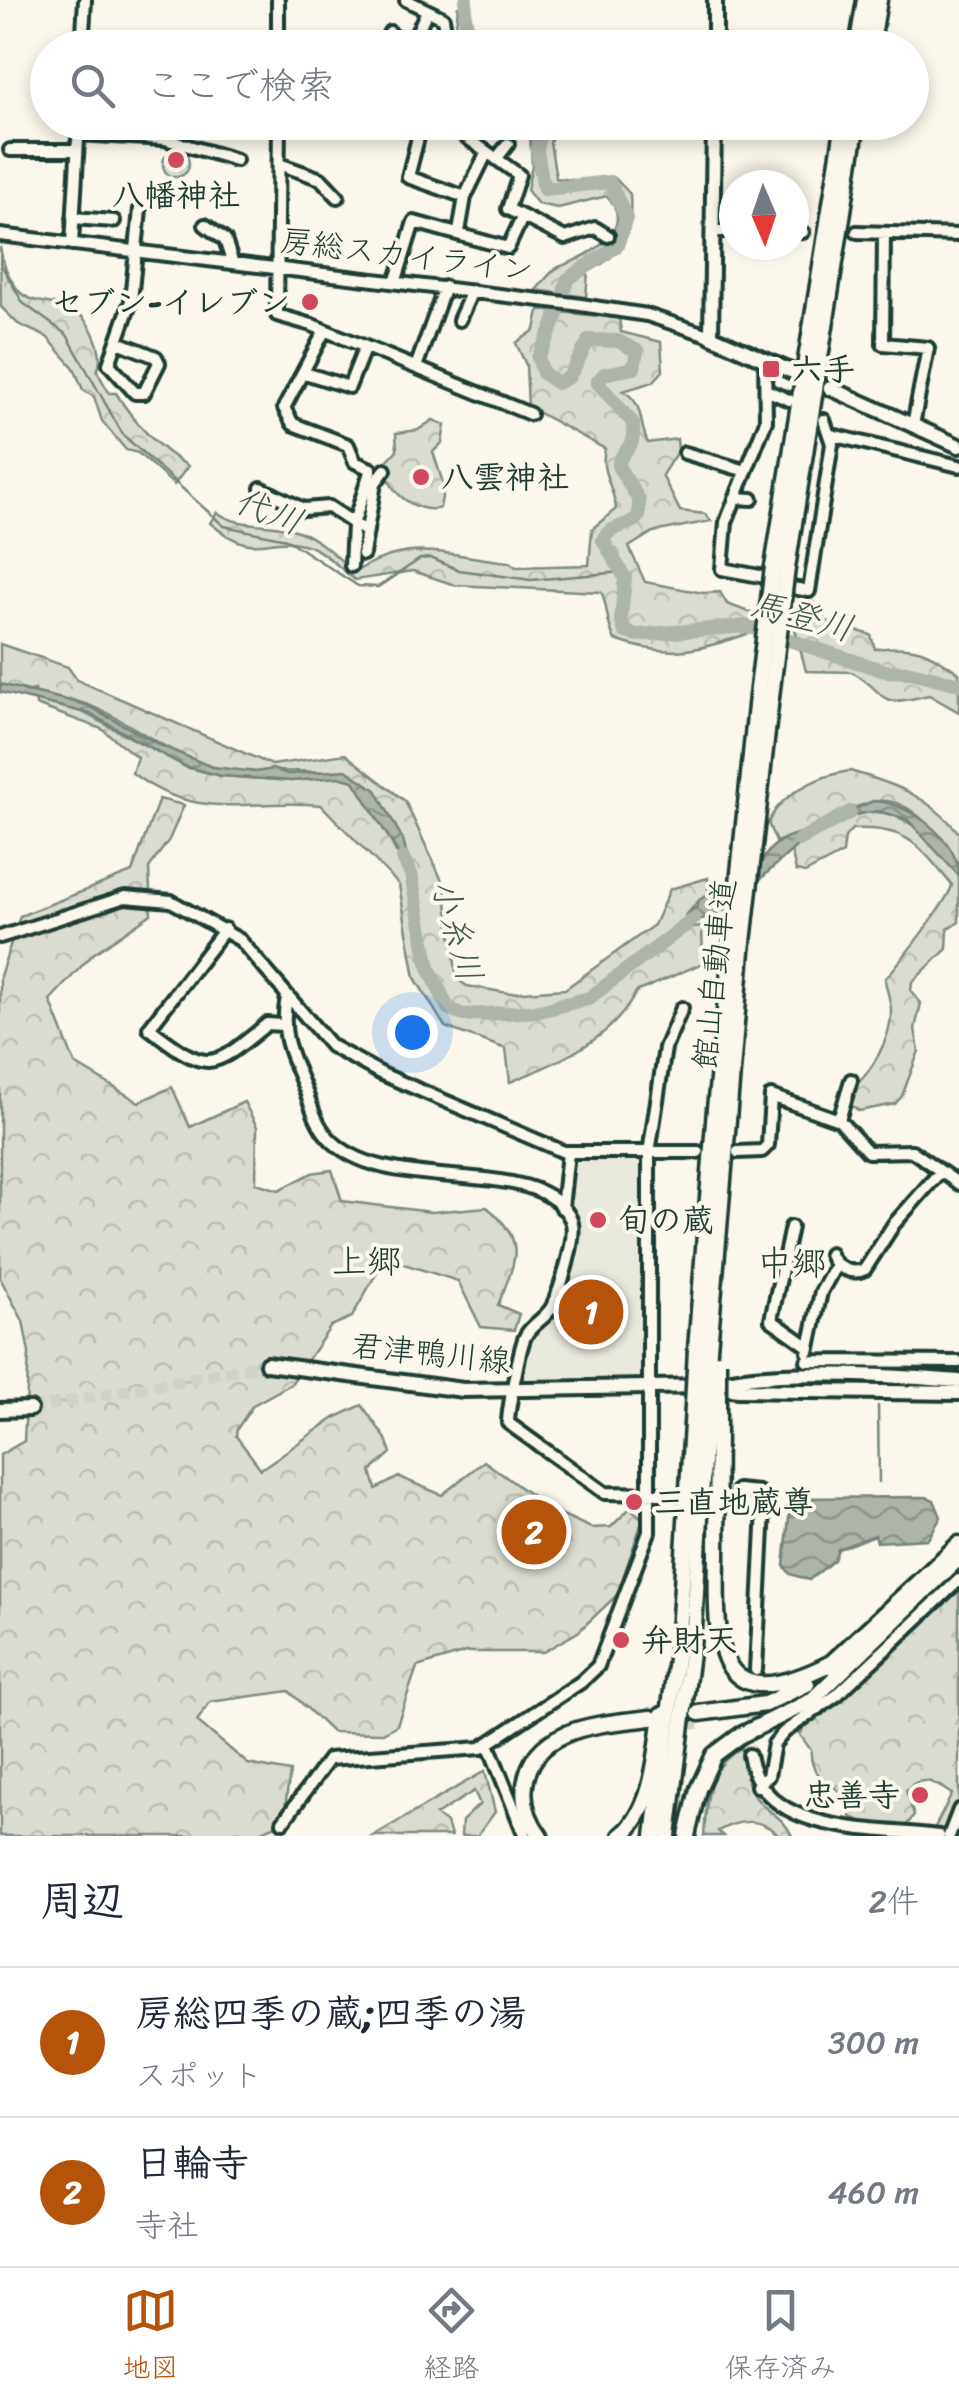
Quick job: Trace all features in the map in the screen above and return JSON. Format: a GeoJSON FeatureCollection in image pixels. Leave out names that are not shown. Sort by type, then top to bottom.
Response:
{"type":"FeatureCollection","features":[{"type":"Feature","properties":{"kind":"highway"},"geometry":{"type":"LineString","coordinates":[[860,30],[865,0]]}},
{"type":"Feature","properties":{"kind":"highway"},"geometry":{"type":"LineString","coordinates":[[874,30],[880,0]]}},
{"type":"Feature","properties":{"kind":"highway","name":"館山自動車道"},"geometry":{"type":"LineString","coordinates":[[668,1836],[694,1629],[708,1350],[736,951],[775,571],[841,140]]}},
{"type":"Feature","properties":{"kind":"highway","name":"館山自動車道"},"geometry":{"type":"LineString","coordinates":[[775,571],[854,140]]}},
{"type":"Feature","properties":{"kind":"highway","name":"館山自動車道"},"geometry":{"type":"LineString","coordinates":[[708,1350],[736,951]]}},
{"type":"Feature","properties":{"kind":"highway"},"geometry":{"type":"LineString","coordinates":[[708,1350],[705,1423],[716,1617],[722,1654],[743,1679],[762,1686],[792,1683],[831,1663]]}},
{"type":"Feature","properties":{"kind":"highway","name":"館山自動車道"},"geometry":{"type":"LineString","coordinates":[[654,1836],[668,1750],[685,1551],[705,1423]]}},
{"type":"Feature","properties":{"kind":"highway"},"geometry":{"type":"LineString","coordinates":[[833,1681],[763,1712],[699,1717],[780,1699],[831,1663],[959,1544]]}},
{"type":"Feature","properties":{"kind":"highway"},"geometry":{"type":"LineString","coordinates":[[621,1836],[638,1816],[652,1773],[685,1551]]}},
{"type":"Feature","properties":{"kind":"highway"},"geometry":{"type":"LineString","coordinates":[[687,1836],[698,1788],[714,1756],[741,1735],[811,1701],[959,1558]]}},
{"type":"Feature","properties":{"kind":"highway"},"geometry":{"type":"LineString","coordinates":[[540,1836],[530,1822],[524,1793],[532,1763],[541,1750],[572,1731],[650,1722],[577,1738],[548,1754],[532,1792],[538,1819],[553,1836]]}},
{"type":"Feature","properties":{"kind":"main road"},"geometry":{"type":"LineString","coordinates":[[715,30],[716,0]]}},
{"type":"Feature","properties":{"kind":"main road"},"geometry":{"type":"LineString","coordinates":[[711,336],[714,140]]}},
{"type":"Feature","properties":{"kind":"main road","name":"房総スカイライン"},"geometry":{"type":"LineString","coordinates":[[711,336],[796,373]]}},
{"type":"Feature","properties":{"kind":"main road"},"geometry":{"type":"LineString","coordinates":[[830,388],[959,446]]}},
{"type":"Feature","properties":{"kind":"main road","name":"君津鴨川線"},"geometry":{"type":"LineString","coordinates":[[267,1364],[463,1390],[710,1386],[738,1390],[959,1393]]}},
{"type":"Feature","properties":{"kind":"main road","name":"君津鴨川線"},"geometry":{"type":"LineString","coordinates":[[710,1386],[728,1380],[806,1378],[959,1381]]}},
{"type":"Feature","properties":{"kind":"main road"},"geometry":{"type":"LineString","coordinates":[[0,1410],[30,1409]]}},
{"type":"Feature","properties":{"kind":"street"},"geometry":{"type":"LineString","coordinates":[[83,30],[85,0]]}},
{"type":"Feature","properties":{"kind":"street"},"geometry":{"type":"LineString","coordinates":[[278,0],[281,30]]}},
{"type":"Feature","properties":{"kind":"street"},"geometry":{"type":"LineString","coordinates":[[406,0],[443,18],[445,30]]}},
{"type":"Feature","properties":{"kind":"street"},"geometry":{"type":"LineString","coordinates":[[418,30],[426,13]]}},
{"type":"Feature","properties":{"kind":"street"},"geometry":{"type":"LineString","coordinates":[[72,244],[77,140]]}},
{"type":"Feature","properties":{"kind":"street"},"geometry":{"type":"LineString","coordinates":[[168,140],[236,160]]}},
{"type":"Feature","properties":{"kind":"street"},"geometry":{"type":"LineString","coordinates":[[279,140],[277,316],[416,366],[530,414]]}},
{"type":"Feature","properties":{"kind":"street"},"geometry":{"type":"LineString","coordinates":[[417,140],[408,176],[465,197]]}},
{"type":"Feature","properties":{"kind":"street"},"geometry":{"type":"LineString","coordinates":[[474,140],[520,179],[508,208],[565,238],[596,228],[608,236]]}},
{"type":"Feature","properties":{"kind":"street"},"geometry":{"type":"LineString","coordinates":[[459,232],[465,197],[492,155],[508,144]]}},
{"type":"Feature","properties":{"kind":"street"},"geometry":{"type":"LineString","coordinates":[[10,150],[77,150]]}},
{"type":"Feature","properties":{"kind":"street"},"geometry":{"type":"LineString","coordinates":[[279,164],[322,179],[338,197]]}},
{"type":"Feature","properties":{"kind":"street"},"geometry":{"type":"LineString","coordinates":[[118,342],[156,357],[158,363],[144,393],[135,394],[110,368],[118,342],[131,301],[140,209]]}},
{"type":"Feature","properties":{"kind":"street"},"geometry":{"type":"LineString","coordinates":[[74,218],[114,220]]}},
{"type":"Feature","properties":{"kind":"street"},"geometry":{"type":"LineString","coordinates":[[396,280],[414,222],[508,248],[521,220]]}},
{"type":"Feature","properties":{"kind":"street"},"geometry":{"type":"LineString","coordinates":[[204,226],[224,240],[232,261]]}},
{"type":"Feature","properties":{"kind":"street"},"geometry":{"type":"LineString","coordinates":[[712,230],[719,230]]}},
{"type":"Feature","properties":{"kind":"street"},"geometry":{"type":"LineString","coordinates":[[857,232],[959,234]]}},
{"type":"Feature","properties":{"kind":"street"},"geometry":{"type":"LineString","coordinates":[[884,233],[882,344],[928,348],[913,425]]}},
{"type":"Feature","properties":{"kind":"street","name":"房総スカイライン"},"geometry":{"type":"LineString","coordinates":[[0,235],[574,304],[647,315],[711,336]]}},
{"type":"Feature","properties":{"kind":"street"},"geometry":{"type":"LineString","coordinates":[[416,366],[445,287]]}},
{"type":"Feature","properties":{"kind":"street"},"geometry":{"type":"LineString","coordinates":[[459,320],[472,290]]}},
{"type":"Feature","properties":{"kind":"street"},"geometry":{"type":"LineString","coordinates":[[324,332],[284,408],[285,416],[293,424],[348,444],[356,462],[370,469],[351,566]]}},
{"type":"Feature","properties":{"kind":"street"},"geometry":{"type":"LineString","coordinates":[[304,374],[349,387],[364,349]]}},
{"type":"Feature","properties":{"kind":"street"},"geometry":{"type":"LineString","coordinates":[[765,360],[766,421],[726,522],[722,569],[775,571]]}},
{"type":"Feature","properties":{"kind":"street"},"geometry":{"type":"LineString","coordinates":[[768,391],[789,400]]}},
{"type":"Feature","properties":{"kind":"street"},"geometry":{"type":"LineString","coordinates":[[792,588],[808,591],[832,434],[824,420]]}},
{"type":"Feature","properties":{"kind":"street"},"geometry":{"type":"LineString","coordinates":[[832,434],[959,466]]}},
{"type":"Feature","properties":{"kind":"street"},"geometry":{"type":"LineString","coordinates":[[685,453],[746,471]]}},
{"type":"Feature","properties":{"kind":"street"},"geometry":{"type":"LineString","coordinates":[[363,554],[359,527],[376,476],[385,470]]}},
{"type":"Feature","properties":{"kind":"street"},"geometry":{"type":"LineString","coordinates":[[261,488],[303,509],[328,508],[359,527]]}},
{"type":"Feature","properties":{"kind":"street"},"geometry":{"type":"LineString","coordinates":[[735,498],[752,499]]}},
{"type":"Feature","properties":{"kind":"street"},"geometry":{"type":"LineString","coordinates":[[0,938],[125,897],[143,896],[193,910],[225,929],[257,956],[331,1046],[356,1061],[568,1153],[698,1152]]}},
{"type":"Feature","properties":{"kind":"street"},"geometry":{"type":"LineString","coordinates":[[225,929],[149,1028],[186,1056],[212,1063],[224,1059],[267,1024],[282,1025]]}},
{"type":"Feature","properties":{"kind":"street"},"geometry":{"type":"LineString","coordinates":[[287,996],[282,1025],[316,1118],[343,1150],[405,1174],[510,1182],[562,1208]]}},
{"type":"Feature","properties":{"kind":"street"},"geometry":{"type":"LineString","coordinates":[[283,1822],[329,1759],[473,1750],[582,1682],[598,1666],[649,1532],[656,1493],[650,1388],[648,1154],[665,1048],[682,1008]]}},
{"type":"Feature","properties":{"kind":"street"},"geometry":{"type":"LineString","coordinates":[[839,1120],[851,1080]]}},
{"type":"Feature","properties":{"kind":"street"},"geometry":{"type":"LineString","coordinates":[[738,1152],[762,1150],[768,1145],[772,1096],[839,1120],[868,1152],[912,1150],[959,1184]]}},
{"type":"Feature","properties":{"kind":"street"},"geometry":{"type":"LineString","coordinates":[[568,1153],[562,1208],[574,1236],[553,1304],[524,1340],[508,1412],[512,1430],[605,1493],[656,1493]]}},
{"type":"Feature","properties":{"kind":"street"},"geometry":{"type":"LineString","coordinates":[[806,1378],[809,1347],[832,1260],[853,1272],[864,1270],[894,1224],[940,1172]]}},
{"type":"Feature","properties":{"kind":"street"},"geometry":{"type":"LineString","coordinates":[[791,1227],[770,1320],[809,1347]]}},
{"type":"Feature","properties":{"kind":"street"},"geometry":{"type":"LineString","coordinates":[[807,1361],[959,1362]]}},
{"type":"Feature","properties":{"kind":"street"},"geometry":{"type":"LineString","coordinates":[[738,1490],[758,1492],[764,1508],[756,1670]]}},
{"type":"Feature","properties":{"kind":"street"},"geometry":{"type":"LineString","coordinates":[[758,1786],[768,1776],[774,1744],[784,1732],[836,1695],[959,1580]]}},
{"type":"Feature","properties":{"kind":"street"},"geometry":{"type":"LineString","coordinates":[[488,1744],[525,1836]]}},
{"type":"Feature","properties":{"kind":"street"},"geometry":{"type":"LineString","coordinates":[[749,1755],[758,1786],[776,1808],[805,1822],[938,1836]]}},
{"type":"Feature","properties":{"kind":"street"},"geometry":{"type":"LineString","coordinates":[[949,1836],[959,1810]]}},
{"type":"Feature","properties":{"kind":"street"},"geometry":{"type":"LineString","coordinates":[[800,1836],[805,1822]]}},
{"type":"Feature","properties":{"kind":"shaded area"},"geometry":{"type":"Polygon","coordinates":[[[643,1157],[640,1374],[633,1382],[518,1386],[528,1336],[561,1302],[580,1242],[578,1225],[566,1208],[571,1158],[643,1157]]]}},
{"type":"Feature","properties":{"kind":"green space"},"geometry":{"type":"Polygon","coordinates":[[[458,5],[465,30],[456,30],[458,5]]]}},
{"type":"Feature","properties":{"kind":"green space"},"geometry":{"type":"Polygon","coordinates":[[[530,140],[551,140],[556,178],[589,182],[615,178],[630,194],[630,221],[624,242],[611,258],[588,272],[586,297],[536,290],[556,269],[605,241],[617,221],[615,209],[607,196],[558,208],[538,204],[527,190],[532,165],[530,140]]]}},
{"type":"Feature","properties":{"kind":"green space"},"geometry":{"type":"Polygon","coordinates":[[[176,151],[186,154],[186,174],[176,177],[166,174],[163,164],[166,154],[176,151]]]}},
{"type":"Feature","properties":{"kind":"green space"},"geometry":{"type":"Polygon","coordinates":[[[0,247],[8,275],[18,290],[39,301],[71,309],[88,324],[99,349],[97,371],[109,393],[116,393],[147,434],[188,466],[174,485],[138,453],[126,450],[102,421],[94,397],[83,390],[74,368],[47,337],[18,324],[1,307],[0,247]]]}},
{"type":"Feature","properties":{"kind":"green space"},"geometry":{"type":"Polygon","coordinates":[[[539,310],[619,318],[621,332],[661,342],[663,371],[653,382],[623,391],[638,407],[648,443],[677,439],[678,450],[662,475],[680,511],[705,514],[711,521],[653,532],[629,547],[645,582],[703,593],[720,592],[727,604],[752,613],[747,634],[696,649],[666,651],[633,646],[615,640],[601,592],[455,585],[413,571],[355,580],[309,546],[294,542],[240,542],[210,523],[217,512],[235,521],[295,530],[319,542],[355,572],[375,561],[412,552],[448,553],[509,562],[516,567],[589,565],[592,529],[616,509],[604,465],[605,449],[528,407],[526,365],[516,343],[535,330],[539,310]]]}},
{"type":"Feature","properties":{"kind":"green space"},"geometry":{"type":"Polygon","coordinates":[[[433,420],[445,425],[442,443],[433,452],[444,486],[440,508],[430,509],[402,498],[390,482],[385,463],[397,450],[396,433],[418,430],[433,420]]]}},
{"type":"Feature","properties":{"kind":"green space"},"geometry":{"type":"Polygon","coordinates":[[[804,602],[813,602],[826,621],[871,635],[875,649],[920,650],[959,673],[959,712],[929,695],[899,701],[884,698],[852,672],[806,671],[794,625],[804,602]]]}},
{"type":"Feature","properties":{"kind":"green space"},"geometry":{"type":"Polygon","coordinates":[[[0,644],[68,667],[77,680],[272,765],[345,754],[405,801],[445,887],[457,979],[467,986],[508,993],[565,989],[654,925],[670,889],[708,878],[708,894],[691,909],[685,924],[686,929],[702,927],[703,963],[636,992],[626,1009],[599,1036],[565,1058],[510,1082],[506,1049],[445,1027],[415,978],[399,885],[321,805],[223,805],[179,798],[132,773],[137,757],[102,729],[36,705],[35,690],[28,692],[0,684],[0,644]],[[72,700],[84,713],[186,767],[222,776],[292,781],[338,776],[354,781],[368,797],[396,852],[404,855],[405,848],[380,799],[372,789],[353,779],[333,774],[313,771],[251,772],[210,766],[72,700]]]}},
{"type":"Feature","properties":{"kind":"green space"},"geometry":{"type":"Polygon","coordinates":[[[850,771],[910,793],[936,810],[959,833],[959,865],[923,820],[900,804],[873,802],[842,812],[849,818],[882,813],[913,825],[939,849],[959,876],[959,922],[948,929],[947,949],[912,982],[911,991],[921,1003],[915,1029],[919,1051],[902,1096],[895,1104],[859,1111],[850,1104],[851,1089],[879,1054],[888,1032],[891,1007],[885,979],[933,917],[952,885],[910,841],[871,829],[852,829],[845,837],[843,853],[805,873],[796,871],[791,850],[797,834],[776,842],[768,823],[782,803],[802,788],[850,771]]]}},
{"type":"Feature","properties":{"kind":"green space"},"geometry":{"type":"Polygon","coordinates":[[[159,799],[184,805],[169,840],[149,868],[151,914],[93,954],[50,1000],[75,1064],[139,1102],[172,1087],[190,1127],[244,1102],[257,1127],[256,1183],[279,1190],[312,1173],[332,1170],[342,1201],[431,1212],[487,1207],[509,1231],[515,1252],[498,1305],[519,1314],[514,1330],[481,1327],[458,1281],[385,1258],[352,1317],[331,1326],[291,1384],[253,1405],[236,1436],[261,1469],[334,1418],[362,1405],[391,1453],[371,1471],[376,1489],[399,1477],[442,1495],[484,1461],[550,1509],[543,1518],[523,1515],[515,1534],[549,1564],[563,1550],[565,1531],[558,1513],[591,1528],[611,1527],[630,1508],[643,1519],[617,1595],[578,1632],[543,1652],[466,1652],[417,1667],[397,1725],[383,1733],[332,1732],[289,1691],[210,1702],[197,1721],[248,1764],[290,1772],[283,1822],[251,1836],[0,1836],[0,1455],[24,1441],[29,1353],[23,1321],[0,1278],[0,976],[20,916],[132,872],[159,799]]]}},
{"type":"Feature","properties":{"kind":"green space"},"geometry":{"type":"Polygon","coordinates":[[[959,1590],[959,1836],[936,1836],[933,1831],[952,1794],[929,1782],[918,1782],[906,1790],[914,1816],[904,1828],[871,1825],[851,1817],[847,1796],[817,1772],[811,1750],[800,1735],[807,1721],[881,1665],[959,1590]]]}},
{"type":"Feature","properties":{"kind":"green space"},"geometry":{"type":"Polygon","coordinates":[[[742,1748],[754,1795],[792,1836],[780,1836],[750,1822],[718,1831],[723,1836],[704,1836],[715,1775],[742,1748]]]}},
{"type":"Feature","properties":{"kind":"green space"},"geometry":{"type":"Polygon","coordinates":[[[485,1771],[495,1812],[477,1836],[461,1836],[462,1821],[480,1804],[474,1791],[436,1815],[447,1823],[451,1836],[373,1836],[485,1771]]]}},
{"type":"Feature","properties":{"kind":"water"},"geometry":{"type":"Polygon","coordinates":[[[0,684],[87,705],[162,746],[212,767],[256,772],[272,769],[288,774],[346,770],[376,790],[403,840],[411,874],[354,781],[338,777],[292,781],[222,776],[186,767],[90,714],[0,692],[0,684]]]}},
{"type":"Feature","properties":{"kind":"water"},"geometry":{"type":"Polygon","coordinates":[[[873,801],[901,808],[929,825],[950,849],[959,876],[907,819],[878,811],[836,818],[873,801]]]}},
{"type":"Feature","properties":{"kind":"water"},"geometry":{"type":"Polygon","coordinates":[[[811,833],[756,883],[762,863],[773,847],[790,836],[811,833]]]}},
{"type":"Feature","properties":{"kind":"water"},"geometry":{"type":"Polygon","coordinates":[[[730,882],[728,908],[683,928],[686,914],[697,907],[699,900],[730,882]]]}},
{"type":"Feature","properties":{"kind":"water"},"geometry":{"type":"Polygon","coordinates":[[[791,1498],[934,1500],[941,1517],[928,1539],[877,1542],[875,1535],[838,1549],[834,1560],[809,1580],[790,1574],[784,1566],[791,1498]]]}},
{"type":"Feature","properties":{"kind":"waterway","name":"馬登川"},"geometry":{"type":"LineString","coordinates":[[466,0],[468,30]]}},
{"type":"Feature","properties":{"kind":"waterway","name":"馬登川"},"geometry":{"type":"LineString","coordinates":[[539,140],[537,151],[544,189],[610,182],[626,218],[617,246],[568,279],[538,358],[543,373],[557,383],[569,377],[589,340],[618,341],[637,351],[634,368],[604,374],[597,382],[633,423],[633,439],[618,466],[639,500],[639,516],[603,540],[625,578],[621,619],[625,632],[638,635],[746,626],[885,671],[911,672],[959,684]]}},
{"type":"Feature","properties":{"kind":"waterway","name":"代川"},"geometry":{"type":"LineString","coordinates":[[0,263],[23,303],[67,335],[123,435],[224,526],[286,539],[358,586],[378,587],[420,559],[430,558],[459,570],[531,580],[622,572]]}},
{"type":"Feature","properties":{"kind":"waterway","name":"小糸川"},"geometry":{"type":"LineString","coordinates":[[799,840],[850,812]]}},
{"type":"Feature","properties":{"kind":"waterway","name":"小糸川"},"geometry":{"type":"LineString","coordinates":[[403,858],[411,874],[429,968],[448,1008],[463,1015],[540,1011],[589,998],[694,919]]}},
{"type":"Feature","properties":{"kind":"waterway"},"geometry":{"type":"LineString","coordinates":[[878,1406],[879,1482]]}},
{"type":"Feature","properties":{"kind":"tunnel"},"geometry":{"type":"LineString","coordinates":[[809,232],[857,232]]}},
{"type":"Feature","properties":{"kind":"tunnel"},"geometry":{"type":"LineString","coordinates":[[30,1409],[267,1364]]}},
{"type":"Feature","properties":{"kind":"tunnel"},"geometry":{"type":"LineString","coordinates":[[662,1494],[691,1492]]}},
{"type":"Feature","properties":{"kind":"tunnel"},"geometry":{"type":"LineString","coordinates":[[749,1755],[755,1676]]}},
{"type":"Feature","properties":{"kind":"tunnel"},"geometry":{"type":"LineString","coordinates":[[650,1726],[698,1722]]}},
{"type":"Feature","properties":{"kind":"place","name":"八幡神社"},"geometry":{"type":"Point","coordinates":[176,160]}},
{"type":"Feature","properties":{"kind":"place","name":"セブン-イレブン"},"geometry":{"type":"Point","coordinates":[310,302]}},
{"type":"Feature","properties":{"kind":"place","name":"六手"},"geometry":{"type":"Point","coordinates":[771,369]}},
{"type":"Feature","properties":{"kind":"place","name":"八雲神社"},"geometry":{"type":"Point","coordinates":[421,477]}},
{"type":"Feature","properties":{"kind":"place","name":"旬の蔵"},"geometry":{"type":"Point","coordinates":[598,1220]}},
{"type":"Feature","properties":{"kind":"place","name":"房総四季の蔵;四季の湯"},"geometry":{"type":"Point","coordinates":[591,1312]}},
{"type":"Feature","properties":{"kind":"place","name":"三直地蔵尊"},"geometry":{"type":"Point","coordinates":[634,1502]}},
{"type":"Feature","properties":{"kind":"place","name":"日輪寺"},"geometry":{"type":"Point","coordinates":[534,1532]}},
{"type":"Feature","properties":{"kind":"place","name":"弁財天"},"geometry":{"type":"Point","coordinates":[621,1640]}},
{"type":"Feature","properties":{"kind":"place","name":"忠善寺"},"geometry":{"type":"Point","coordinates":[920,1795]}},
{"type":"Feature","properties":{"kind":"district","name":"上郷"},"geometry":{"type":"Point","coordinates":[367,1261]}},
{"type":"Feature","properties":{"kind":"district","name":"中郷"},"geometry":{"type":"Point","coordinates":[792,1263]}}]}
